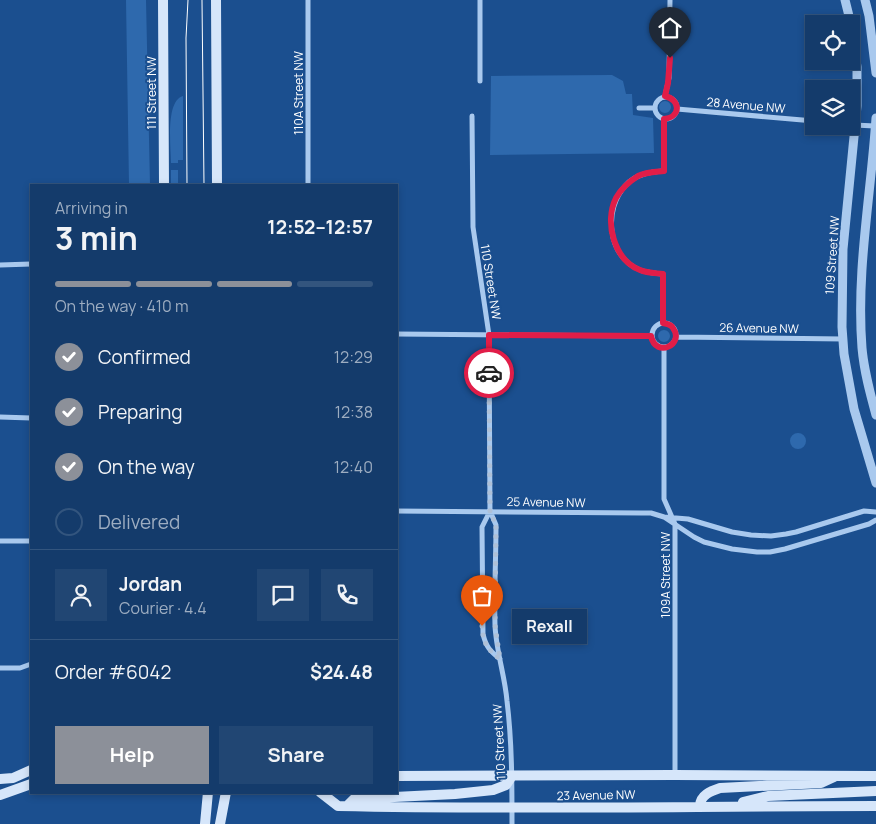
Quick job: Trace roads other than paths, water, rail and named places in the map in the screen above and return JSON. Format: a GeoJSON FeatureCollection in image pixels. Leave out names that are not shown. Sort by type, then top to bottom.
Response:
{"type":"FeatureCollection","features":[{"type":"Feature","properties":{"kind":"main road","name":"111 Street NW"},"geometry":{"type":"LineString","coordinates":[[163,0],[164,184]]}},
{"type":"Feature","properties":{"kind":"main road"},"geometry":{"type":"LineString","coordinates":[[216,0],[217,184]]}},
{"type":"Feature","properties":{"kind":"main road"},"geometry":{"type":"LineString","coordinates":[[0,779],[13,778],[30,770]]}},
{"type":"Feature","properties":{"kind":"main road","name":"23 Avenue NW"},"geometry":{"type":"LineString","coordinates":[[398,776],[876,776]]}},
{"type":"Feature","properties":{"kind":"main road"},"geometry":{"type":"LineString","coordinates":[[347,806],[354,799],[455,794],[493,790],[506,785],[512,776]]}},
{"type":"Feature","properties":{"kind":"main road"},"geometry":{"type":"LineString","coordinates":[[700,806],[700,802],[706,793],[720,788],[821,783],[838,776]]}},
{"type":"Feature","properties":{"kind":"main road"},"geometry":{"type":"LineString","coordinates":[[0,795],[30,784]]}},
{"type":"Feature","properties":{"kind":"main road"},"geometry":{"type":"LineString","coordinates":[[730,806],[768,796],[876,791]]}},
{"type":"Feature","properties":{"kind":"main road"},"geometry":{"type":"LineString","coordinates":[[205,824],[208,794]]}},
{"type":"Feature","properties":{"kind":"main road"},"geometry":{"type":"LineString","coordinates":[[220,824],[226,794]]}},
{"type":"Feature","properties":{"kind":"main road"},"geometry":{"type":"LineString","coordinates":[[224,808],[231,794]]}},
{"type":"Feature","properties":{"kind":"main road","name":"23 Avenue NW"},"geometry":{"type":"LineString","coordinates":[[323,794],[338,806],[512,808],[876,806]]}},
{"type":"Feature","properties":{"kind":"street","name":"110A Street NW"},"geometry":{"type":"LineString","coordinates":[[308,0],[308,184]]}},
{"type":"Feature","properties":{"kind":"street"},"geometry":{"type":"LineString","coordinates":[[480,0],[480,81]]}},
{"type":"Feature","properties":{"kind":"street"},"geometry":{"type":"LineString","coordinates":[[665,96],[669,78],[670,0]]}},
{"type":"Feature","properties":{"kind":"street","name":"109 Street NW"},"geometry":{"type":"LineString","coordinates":[[846,0],[849,15]]}},
{"type":"Feature","properties":{"kind":"street"},"geometry":{"type":"LineString","coordinates":[[865,0],[876,73]]}},
{"type":"Feature","properties":{"kind":"street"},"geometry":{"type":"LineString","coordinates":[[665,96],[673,99],[677,109],[671,118],[664,119],[655,113],[654,108],[658,99],[665,96]]}},
{"type":"Feature","properties":{"kind":"street"},"geometry":{"type":"LineString","coordinates":[[638,108],[654,108]]}},
{"type":"Feature","properties":{"kind":"street","name":"28 Avenue NW"},"geometry":{"type":"LineString","coordinates":[[677,109],[805,120]]}},
{"type":"Feature","properties":{"kind":"street","name":"110 Street NW"},"geometry":{"type":"LineString","coordinates":[[472,116],[473,227],[489,335],[490,511],[496,525],[495,625],[507,702],[512,776],[512,824]]}},
{"type":"Feature","properties":{"kind":"street"},"geometry":{"type":"LineString","coordinates":[[876,118],[862,258],[861,298],[861,332],[864,358],[876,416]]}},
{"type":"Feature","properties":{"kind":"street"},"geometry":{"type":"LineString","coordinates":[[663,323],[663,274],[639,270],[628,263],[614,242],[611,227],[616,198],[626,185],[648,172],[664,171],[664,119]]}},
{"type":"Feature","properties":{"kind":"street"},"geometry":{"type":"LineString","coordinates":[[860,125],[876,126]]}},
{"type":"Feature","properties":{"kind":"street","name":"109 Street NW"},"geometry":{"type":"LineString","coordinates":[[853,135],[844,249],[843,339],[854,409],[876,483]]}},
{"type":"Feature","properties":{"kind":"street"},"geometry":{"type":"LineString","coordinates":[[0,264],[30,264]]}},
{"type":"Feature","properties":{"kind":"street"},"geometry":{"type":"LineString","coordinates":[[663,323],[666,323],[675,330],[676,337],[671,346],[664,348],[657,346],[651,336],[656,326],[663,323]]}},
{"type":"Feature","properties":{"kind":"street"},"geometry":{"type":"LineString","coordinates":[[398,334],[651,336]]}},
{"type":"Feature","properties":{"kind":"street","name":"26 Avenue NW"},"geometry":{"type":"LineString","coordinates":[[676,337],[843,339]]}},
{"type":"Feature","properties":{"kind":"street","name":"109A Street NW"},"geometry":{"type":"LineString","coordinates":[[664,348],[664,499],[675,524],[676,775]]}},
{"type":"Feature","properties":{"kind":"street"},"geometry":{"type":"LineString","coordinates":[[0,417],[30,418]]}},
{"type":"Feature","properties":{"kind":"street","name":"25 Avenue NW"},"geometry":{"type":"LineString","coordinates":[[398,511],[651,513],[664,517],[688,520],[741,534],[771,536],[796,532],[864,511],[876,512]]}},
{"type":"Feature","properties":{"kind":"street","name":"110 Street NW"},"geometry":{"type":"LineString","coordinates":[[490,511],[482,527],[483,634],[490,651],[500,659]]}},
{"type":"Feature","properties":{"kind":"street","name":"25 Avenue NW"},"geometry":{"type":"LineString","coordinates":[[664,517],[694,537],[717,546],[763,552],[800,545],[869,524],[876,520]]}},
{"type":"Feature","properties":{"kind":"street"},"geometry":{"type":"LineString","coordinates":[[0,541],[30,541]]}},
{"type":"Feature","properties":{"kind":"street"},"geometry":{"type":"LineString","coordinates":[[0,668],[20,668],[30,664]]}},
{"type":"Feature","properties":{"kind":"tram line"},"geometry":{"type":"LineString","coordinates":[[187,184],[186,38],[188,0]]}},
{"type":"Feature","properties":{"kind":"tram line"},"geometry":{"type":"LineString","coordinates":[[202,0],[204,184]]}},
{"type":"Feature","properties":{"kind":"place","name":"Rexall"},"geometry":{"type":"Point","coordinates":[482,626]}}]}
